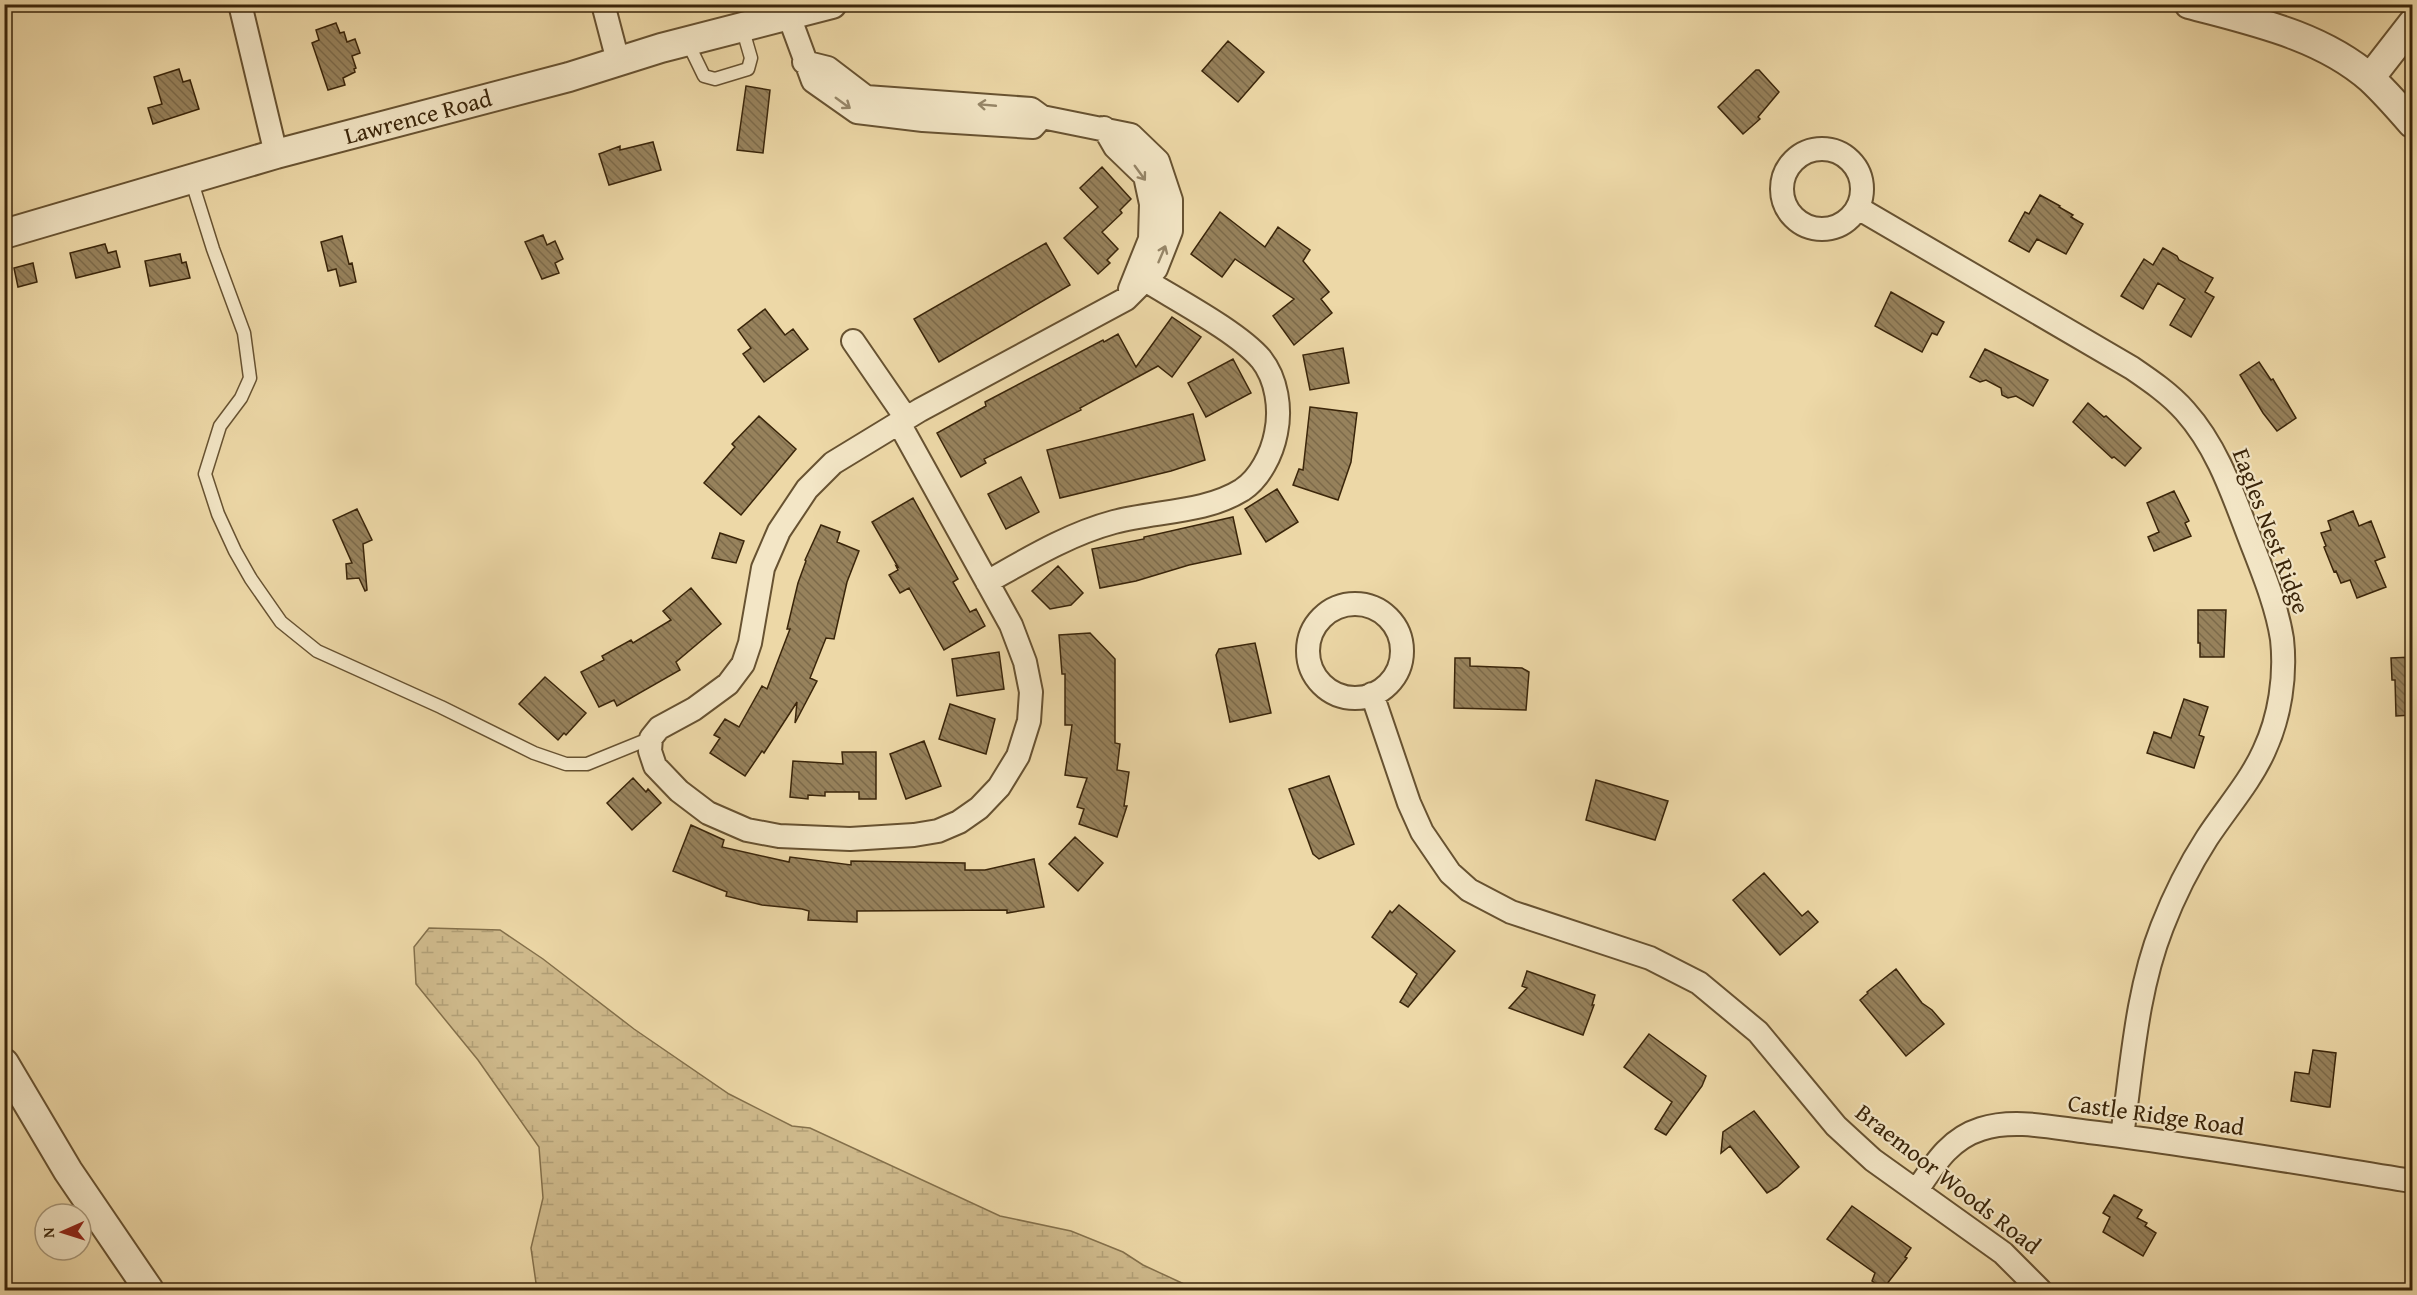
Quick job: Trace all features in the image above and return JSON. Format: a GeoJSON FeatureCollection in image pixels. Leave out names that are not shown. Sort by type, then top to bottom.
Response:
{"type":"FeatureCollection","features":[{"type":"Feature","properties":{"kind":"street"},"geometry":{"type":"LineString","coordinates":[[240,4],[276,154]]}},
{"type":"Feature","properties":{"kind":"street"},"geometry":{"type":"LineString","coordinates":[[603,4],[618,61]]}},
{"type":"Feature","properties":{"kind":"street","name":"Lawrence Road"},"geometry":{"type":"LineString","coordinates":[[4,234],[276,154],[552,81],[687,41],[832,4]]}},
{"type":"Feature","properties":{"kind":"street"},"geometry":{"type":"LineString","coordinates":[[2189,4],[2302,37],[2370,78],[2412,123]]}},
{"type":"Feature","properties":{"kind":"street"},"geometry":{"type":"LineString","coordinates":[[789,16],[804,62],[813,81],[856,112],[923,120],[1033,127],[1042,117],[1131,135],[1158,161],[1171,200],[1171,231],[1156,269],[1126,299],[903,421],[833,463],[807,489],[779,531],[763,568],[750,643],[743,664],[728,684],[694,709],[659,728],[651,738],[650,751],[655,766],[679,791],[708,813],[747,830],[779,836],[850,839],[914,836],[938,831],[959,822],[979,808],[999,787],[1018,756],[1029,721],[1031,692],[1025,662],[1011,625],[903,421],[853,341]]}},
{"type":"Feature","properties":{"kind":"street"},"geometry":{"type":"LineString","coordinates":[[2370,78],[2412,24]]}},
{"type":"Feature","properties":{"kind":"street"},"geometry":{"type":"LineString","coordinates":[[1104,128],[1115,147],[1145,176],[1151,204],[1150,239],[1126,299]]}},
{"type":"Feature","properties":{"kind":"street","name":"Eagles Nest Ridge"},"geometry":{"type":"LineString","coordinates":[[1858,208],[2132,368],[2168,394],[2190,418],[2214,453],[2267,583],[2276,613],[2282,638],[2283,666],[2274,725],[2264,751],[2191,864],[2161,928],[2140,1012],[2122,1136]]}},
{"type":"Feature","properties":{"kind":"street"},"geometry":{"type":"LineString","coordinates":[[987,582],[1053,545],[1086,531],[1115,522],[1218,501],[1242,489],[1256,477],[1268,458],[1279,419],[1271,377],[1262,360],[1247,345],[1144,280]]}},
{"type":"Feature","properties":{"kind":"street"},"geometry":{"type":"LineString","coordinates":[[1357,603],[1378,609],[1387,616],[1399,633],[1402,654],[1395,675],[1382,690],[1372,694],[1360,698],[1339,695],[1323,685],[1312,670],[1308,651],[1312,632],[1322,616],[1339,606],[1357,603]]}},
{"type":"Feature","properties":{"kind":"street","name":"Braemoor Woods Road"},"geometry":{"type":"LineString","coordinates":[[1372,694],[1409,803],[1422,832],[1450,873],[1476,894],[1511,912],[1650,958],[1699,982],[1758,1032],[1816,1103],[1853,1143],[2003,1253],[2040,1290]]}},
{"type":"Feature","properties":{"kind":"street"},"geometry":{"type":"LineString","coordinates":[[4,1063],[68,1171],[149,1290]]}},
{"type":"Feature","properties":{"kind":"street","name":"Castle Ridge Road"},"geometry":{"type":"LineString","coordinates":[[1917,1190],[1943,1152],[1966,1135],[1986,1127],[2022,1125],[2122,1136],[2412,1181]]}},
{"type":"Feature","properties":{"kind":"lane"},"geometry":{"type":"LineString","coordinates":[[687,41],[704,76],[715,79],[748,69],[751,58],[742,27]]}},
{"type":"Feature","properties":{"kind":"lane"},"geometry":{"type":"LineString","coordinates":[[191,179],[213,249],[244,333],[250,378],[241,398],[220,426],[205,474],[218,514],[235,551],[281,622],[317,651],[441,707],[534,753],[566,764],[587,764],[651,738]]}},
{"type":"Feature","properties":{"kind":"green space"},"geometry":{"type":"Polygon","coordinates":[[[429,928],[500,930],[543,959],[634,1029],[729,1094],[792,1126],[810,1128],[1000,1216],[1071,1231],[1123,1252],[1143,1265],[1197,1290],[537,1290],[531,1248],[543,1198],[539,1147],[478,1060],[416,984],[414,947],[429,928]]]}},
{"type":"Feature","properties":{"kind":"building"},"geometry":{"type":"Polygon","coordinates":[[[336,23],[340,33],[344,32],[347,42],[355,39],[360,53],[352,56],[356,68],[355,72],[343,78],[345,85],[328,90],[312,43],[319,40],[316,30],[336,23]]]}},
{"type":"Feature","properties":{"kind":"building"},"geometry":{"type":"Polygon","coordinates":[[[1228,41],[1264,72],[1238,102],[1202,71],[1228,41]]]}},
{"type":"Feature","properties":{"kind":"building"},"geometry":{"type":"Polygon","coordinates":[[[179,69],[183,82],[190,80],[199,109],[153,124],[148,108],[162,104],[154,77],[179,69]]]}},
{"type":"Feature","properties":{"kind":"building"},"geometry":{"type":"Polygon","coordinates":[[[1756,70],[1759,70],[1779,92],[1758,117],[1760,119],[1743,134],[1718,107],[1756,70]]]}},
{"type":"Feature","properties":{"kind":"building"},"geometry":{"type":"Polygon","coordinates":[[[746,86],[770,90],[763,153],[737,150],[746,86]]]}},
{"type":"Feature","properties":{"kind":"building"},"geometry":{"type":"Polygon","coordinates":[[[653,142],[661,170],[609,185],[599,154],[620,146],[620,150],[653,142]]]}},
{"type":"Feature","properties":{"kind":"building"},"geometry":{"type":"Polygon","coordinates":[[[1102,167],[1131,199],[1120,210],[1122,213],[1102,232],[1118,249],[1107,260],[1110,263],[1098,274],[1064,238],[1098,207],[1080,188],[1102,167]]]}},
{"type":"Feature","properties":{"kind":"building"},"geometry":{"type":"Polygon","coordinates":[[[2040,195],[2060,206],[2073,215],[2071,217],[2083,224],[2066,254],[2037,239],[2029,252],[2009,241],[2025,212],[2029,214],[2040,195]]]}},
{"type":"Feature","properties":{"kind":"building"},"geometry":{"type":"Polygon","coordinates":[[[1220,212],[1265,247],[1278,227],[1310,250],[1303,261],[1329,292],[1321,299],[1332,313],[1294,345],[1273,316],[1294,299],[1235,259],[1222,277],[1191,254],[1220,212]]]}},
{"type":"Feature","properties":{"kind":"building"},"geometry":{"type":"Polygon","coordinates":[[[543,235],[547,245],[555,241],[563,259],[555,263],[559,273],[542,279],[525,242],[543,235]]]}},
{"type":"Feature","properties":{"kind":"building"},"geometry":{"type":"Polygon","coordinates":[[[342,236],[356,282],[340,286],[336,269],[328,271],[321,242],[342,236]]]}},
{"type":"Feature","properties":{"kind":"building"},"geometry":{"type":"Polygon","coordinates":[[[1046,243],[1070,285],[939,362],[914,319],[1046,243]]]}},
{"type":"Feature","properties":{"kind":"building"},"geometry":{"type":"Polygon","coordinates":[[[105,244],[108,253],[116,251],[120,267],[76,278],[70,253],[105,244]]]}},
{"type":"Feature","properties":{"kind":"building"},"geometry":{"type":"Polygon","coordinates":[[[2163,248],[2177,256],[2179,260],[2213,278],[2205,292],[2214,297],[2191,337],[2170,325],[2185,299],[2158,283],[2143,309],[2121,296],[2144,259],[2153,265],[2163,248]]]}},
{"type":"Feature","properties":{"kind":"building"},"geometry":{"type":"Polygon","coordinates":[[[180,254],[182,263],[186,262],[190,278],[150,286],[145,261],[180,254]]]}},
{"type":"Feature","properties":{"kind":"building"},"geometry":{"type":"Polygon","coordinates":[[[33,263],[37,282],[18,287],[14,268],[33,263]]]}},
{"type":"Feature","properties":{"kind":"building"},"geometry":{"type":"Polygon","coordinates":[[[1891,292],[1944,322],[1937,335],[1932,333],[1922,352],[1875,326],[1891,292]]]}},
{"type":"Feature","properties":{"kind":"building"},"geometry":{"type":"Polygon","coordinates":[[[765,309],[785,335],[793,329],[808,349],[764,382],[743,354],[751,348],[738,330],[765,309]]]}},
{"type":"Feature","properties":{"kind":"building"},"geometry":{"type":"Polygon","coordinates":[[[1172,317],[1201,337],[1172,377],[1158,366],[1080,408],[1081,410],[984,459],[986,463],[961,477],[937,433],[986,406],[985,402],[1118,334],[1136,367],[1172,317]]]}},
{"type":"Feature","properties":{"kind":"building"},"geometry":{"type":"Polygon","coordinates":[[[1343,348],[1349,383],[1310,390],[1303,355],[1343,348]]]}},
{"type":"Feature","properties":{"kind":"building"},"geometry":{"type":"Polygon","coordinates":[[[1985,349],[2048,380],[2033,406],[2016,396],[2008,398],[2002,395],[2001,388],[1986,380],[1980,382],[1970,377],[1985,349]]]}},
{"type":"Feature","properties":{"kind":"building"},"geometry":{"type":"Polygon","coordinates":[[[1233,359],[1251,393],[1206,417],[1188,383],[1233,359]]]}},
{"type":"Feature","properties":{"kind":"building"},"geometry":{"type":"Polygon","coordinates":[[[2259,362],[2271,380],[2273,379],[2296,418],[2277,431],[2240,375],[2259,362]]]}},
{"type":"Feature","properties":{"kind":"building"},"geometry":{"type":"Polygon","coordinates":[[[2088,403],[2141,448],[2125,466],[2114,457],[2112,458],[2073,422],[2088,403]]]}},
{"type":"Feature","properties":{"kind":"building"},"geometry":{"type":"Polygon","coordinates":[[[1310,407],[1357,413],[1351,462],[1338,500],[1293,485],[1299,469],[1303,470],[1310,407]]]}},
{"type":"Feature","properties":{"kind":"building"},"geometry":{"type":"Polygon","coordinates":[[[1193,414],[1205,460],[1171,471],[1060,498],[1047,450],[1193,414]]]}},
{"type":"Feature","properties":{"kind":"building"},"geometry":{"type":"Polygon","coordinates":[[[759,416],[796,449],[741,515],[704,483],[735,447],[732,444],[759,416]]]}},
{"type":"Feature","properties":{"kind":"building"},"geometry":{"type":"Polygon","coordinates":[[[1021,477],[1039,512],[1006,529],[988,494],[1021,477]]]}},
{"type":"Feature","properties":{"kind":"building"},"geometry":{"type":"Polygon","coordinates":[[[1277,489],[1298,522],[1266,542],[1245,509],[1277,489]]]}},
{"type":"Feature","properties":{"kind":"building"},"geometry":{"type":"Polygon","coordinates":[[[2174,491],[2189,521],[2185,523],[2191,536],[2154,551],[2148,537],[2159,532],[2147,503],[2174,491]]]}},
{"type":"Feature","properties":{"kind":"building"},"geometry":{"type":"Polygon","coordinates":[[[913,498],[958,579],[953,582],[970,612],[976,609],[985,626],[944,650],[909,588],[900,593],[889,575],[898,570],[896,566],[898,567],[872,522],[913,498]]]}},
{"type":"Feature","properties":{"kind":"building"},"geometry":{"type":"Polygon","coordinates":[[[357,509],[372,540],[363,544],[367,590],[365,591],[359,578],[347,579],[346,564],[352,563],[333,520],[357,509]]]}},
{"type":"Feature","properties":{"kind":"building"},"geometry":{"type":"Polygon","coordinates":[[[2353,511],[2359,526],[2371,521],[2385,557],[2375,561],[2386,587],[2357,598],[2350,580],[2341,583],[2336,571],[2334,572],[2321,533],[2331,530],[2328,521],[2353,511]]]}},
{"type":"Feature","properties":{"kind":"building"},"geometry":{"type":"Polygon","coordinates":[[[1233,517],[1241,554],[1100,588],[1092,549],[1233,517]]]}},
{"type":"Feature","properties":{"kind":"building"},"geometry":{"type":"Polygon","coordinates":[[[821,525],[840,532],[837,542],[859,551],[847,582],[834,639],[826,638],[810,678],[817,681],[795,723],[797,702],[764,753],[762,751],[745,776],[710,753],[720,738],[714,735],[725,719],[739,727],[762,686],[767,689],[790,629],[787,629],[805,560],[821,525]]]}},
{"type":"Feature","properties":{"kind":"building"},"geometry":{"type":"Polygon","coordinates":[[[720,533],[744,541],[736,563],[712,558],[720,533]]]}},
{"type":"Feature","properties":{"kind":"building"},"geometry":{"type":"Polygon","coordinates":[[[1058,566],[1083,593],[1071,605],[1050,609],[1032,591],[1058,566]]]}},
{"type":"Feature","properties":{"kind":"building"},"geometry":{"type":"Polygon","coordinates":[[[691,588],[721,624],[676,662],[680,670],[617,706],[614,700],[599,707],[581,672],[604,660],[602,656],[631,640],[633,643],[671,620],[663,611],[691,588]]]}},
{"type":"Feature","properties":{"kind":"building"},"geometry":{"type":"Polygon","coordinates":[[[2198,610],[2226,610],[2224,657],[2200,657],[2198,610]]]}},
{"type":"Feature","properties":{"kind":"building"},"geometry":{"type":"Polygon","coordinates":[[[1090,633],[1115,659],[1115,743],[1120,744],[1117,770],[1129,772],[1124,806],[1127,806],[1117,837],[1079,824],[1084,809],[1077,807],[1087,778],[1065,775],[1072,725],[1065,725],[1065,674],[1062,674],[1059,635],[1090,633]]]}},
{"type":"Feature","properties":{"kind":"building"},"geometry":{"type":"Polygon","coordinates":[[[1255,643],[1271,713],[1230,722],[1216,655],[1219,649],[1255,643]]]}},
{"type":"Feature","properties":{"kind":"building"},"geometry":{"type":"Polygon","coordinates":[[[999,652],[1004,689],[957,696],[952,659],[999,652]]]}},
{"type":"Feature","properties":{"kind":"building"},"geometry":{"type":"Polygon","coordinates":[[[2412,657],[2412,715],[2396,716],[2395,680],[2392,680],[2391,658],[2412,657]]]}},
{"type":"Feature","properties":{"kind":"building"},"geometry":{"type":"Polygon","coordinates":[[[1455,658],[1470,658],[1470,666],[1522,668],[1529,672],[1526,710],[1454,708],[1455,658]]]}},
{"type":"Feature","properties":{"kind":"building"},"geometry":{"type":"Polygon","coordinates":[[[545,677],[586,713],[566,735],[564,733],[558,740],[519,704],[545,677]]]}},
{"type":"Feature","properties":{"kind":"building"},"geometry":{"type":"Polygon","coordinates":[[[2184,699],[2208,707],[2199,735],[2204,737],[2194,768],[2147,753],[2154,732],[2171,738],[2184,699]]]}},
{"type":"Feature","properties":{"kind":"building"},"geometry":{"type":"Polygon","coordinates":[[[950,704],[995,719],[986,754],[939,739],[950,704]]]}},
{"type":"Feature","properties":{"kind":"building"},"geometry":{"type":"Polygon","coordinates":[[[924,741],[941,786],[906,799],[890,754],[924,741]]]}},
{"type":"Feature","properties":{"kind":"building"},"geometry":{"type":"Polygon","coordinates":[[[842,752],[876,752],[876,799],[859,799],[859,792],[825,792],[825,796],[808,795],[808,799],[790,797],[793,761],[843,764],[842,752]]]}},
{"type":"Feature","properties":{"kind":"building"},"geometry":{"type":"Polygon","coordinates":[[[1329,776],[1354,844],[1319,859],[1313,854],[1289,789],[1329,776]]]}},
{"type":"Feature","properties":{"kind":"building"},"geometry":{"type":"Polygon","coordinates":[[[633,778],[661,803],[632,830],[607,803],[633,778]]]}},
{"type":"Feature","properties":{"kind":"building"},"geometry":{"type":"Polygon","coordinates":[[[1596,780],[1668,801],[1655,840],[1586,820],[1596,780]]]}},
{"type":"Feature","properties":{"kind":"building"},"geometry":{"type":"Polygon","coordinates":[[[691,825],[724,840],[722,847],[789,862],[790,857],[851,865],[851,861],[965,863],[965,870],[985,870],[1034,859],[1044,907],[1007,913],[1007,910],[857,911],[857,922],[808,920],[809,911],[762,905],[726,896],[727,892],[673,871],[691,825]]]}},
{"type":"Feature","properties":{"kind":"building"},"geometry":{"type":"Polygon","coordinates":[[[1075,837],[1103,863],[1078,891],[1049,864],[1075,837]]]}},
{"type":"Feature","properties":{"kind":"building"},"geometry":{"type":"Polygon","coordinates":[[[1764,873],[1802,916],[1808,911],[1818,922],[1780,955],[1733,900],[1764,873]]]}},
{"type":"Feature","properties":{"kind":"building"},"geometry":{"type":"Polygon","coordinates":[[[1399,905],[1455,951],[1408,1007],[1400,1002],[1417,974],[1372,937],[1390,911],[1392,913],[1399,905]]]}},
{"type":"Feature","properties":{"kind":"building"},"geometry":{"type":"Polygon","coordinates":[[[1896,969],[1922,1003],[1932,1010],[1944,1024],[1906,1056],[1860,1000],[1896,969]]]}},
{"type":"Feature","properties":{"kind":"building"},"geometry":{"type":"Polygon","coordinates":[[[1527,971],[1595,995],[1592,1005],[1594,1005],[1583,1035],[1509,1008],[1527,988],[1522,986],[1527,971]]]}},
{"type":"Feature","properties":{"kind":"building"},"geometry":{"type":"Polygon","coordinates":[[[1649,1034],[1706,1076],[1702,1086],[1666,1135],[1655,1129],[1672,1102],[1624,1067],[1649,1034]]]}},
{"type":"Feature","properties":{"kind":"building"},"geometry":{"type":"Polygon","coordinates":[[[2313,1050],[2336,1053],[2330,1107],[2291,1101],[2295,1072],[2309,1074],[2313,1050]]]}},
{"type":"Feature","properties":{"kind":"building"},"geometry":{"type":"Polygon","coordinates":[[[1754,1111],[1799,1167],[1767,1193],[1730,1146],[1721,1153],[1723,1132],[1754,1111]]]}},
{"type":"Feature","properties":{"kind":"building"},"geometry":{"type":"Polygon","coordinates":[[[2114,1195],[2142,1210],[2137,1218],[2147,1223],[2145,1226],[2156,1233],[2143,1256],[2103,1232],[2110,1217],[2103,1213],[2114,1195]]]}},
{"type":"Feature","properties":{"kind":"building"},"geometry":{"type":"Polygon","coordinates":[[[1852,1206],[1911,1248],[1905,1257],[1907,1258],[1883,1289],[1872,1281],[1875,1273],[1827,1239],[1852,1206]]]}}]}
